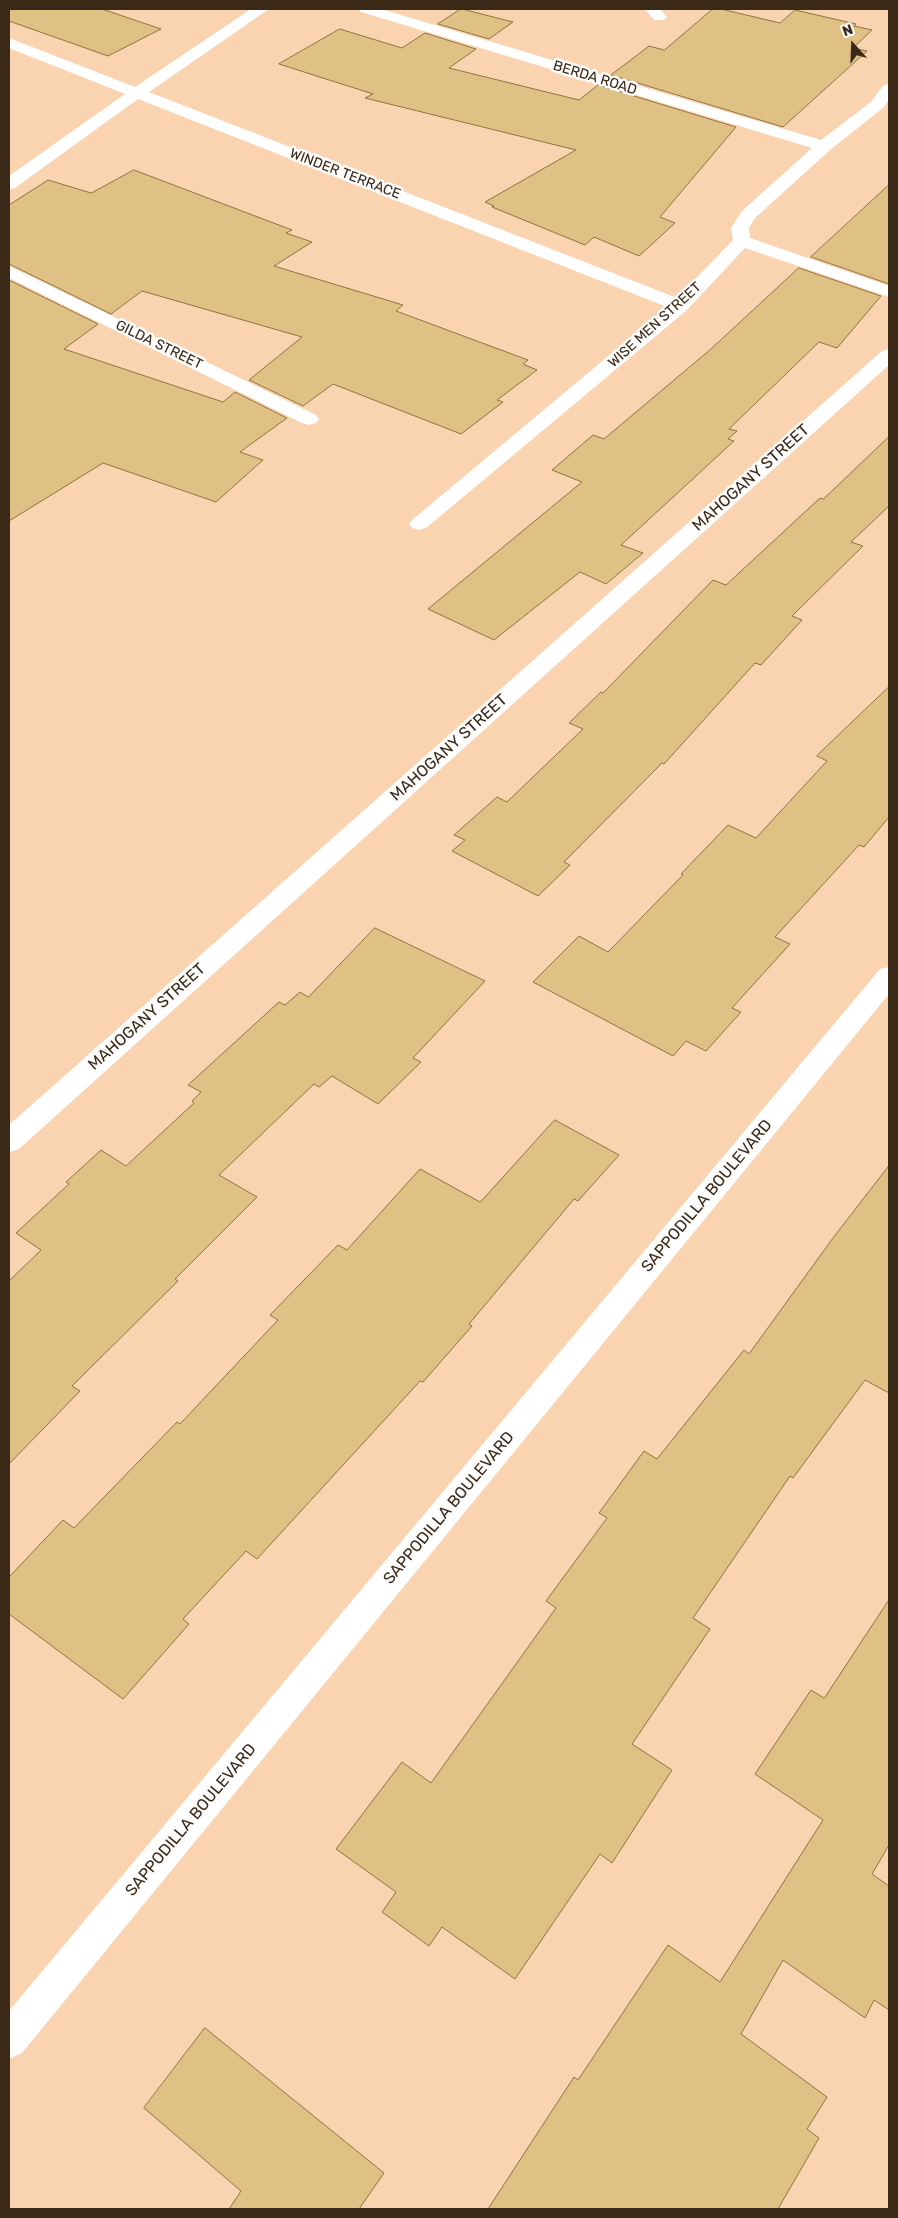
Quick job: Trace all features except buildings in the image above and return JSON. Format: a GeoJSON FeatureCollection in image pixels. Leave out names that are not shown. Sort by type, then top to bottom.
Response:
{"type":"FeatureCollection","features":[{"type":"Feature","properties":{"kind":"street"},"geometry":{"type":"LineString","coordinates":[[9,184],[137,93],[261,9]]}},
{"type":"Feature","properties":{"kind":"street","name":"BERDA ROAD"},"geometry":{"type":"LineString","coordinates":[[366,9],[824,146]]}},
{"type":"Feature","properties":{"kind":"street","name":"WINDER TERRACE"},"geometry":{"type":"LineString","coordinates":[[9,43],[680,306]]}},
{"type":"Feature","properties":{"kind":"street"},"geometry":{"type":"LineString","coordinates":[[889,89],[883,107],[824,146],[748,215],[740,228],[742,241],[889,292]]}},
{"type":"Feature","properties":{"kind":"street","name":"WISE MEN STREET"},"geometry":{"type":"LineString","coordinates":[[419,524],[680,306],[742,241]]}},
{"type":"Feature","properties":{"kind":"street","name":"GILDA STREET"},"geometry":{"type":"LineString","coordinates":[[9,271],[309,419]]}},
{"type":"Feature","properties":{"kind":"street","name":"MAHOGANY STREET"},"geometry":{"type":"LineString","coordinates":[[9,1141],[889,355]]}},
{"type":"Feature","properties":{"kind":"street","name":"SAPPODILLA BOULEVARD"},"geometry":{"type":"LineString","coordinates":[[9,2040],[889,976]]}}]}
